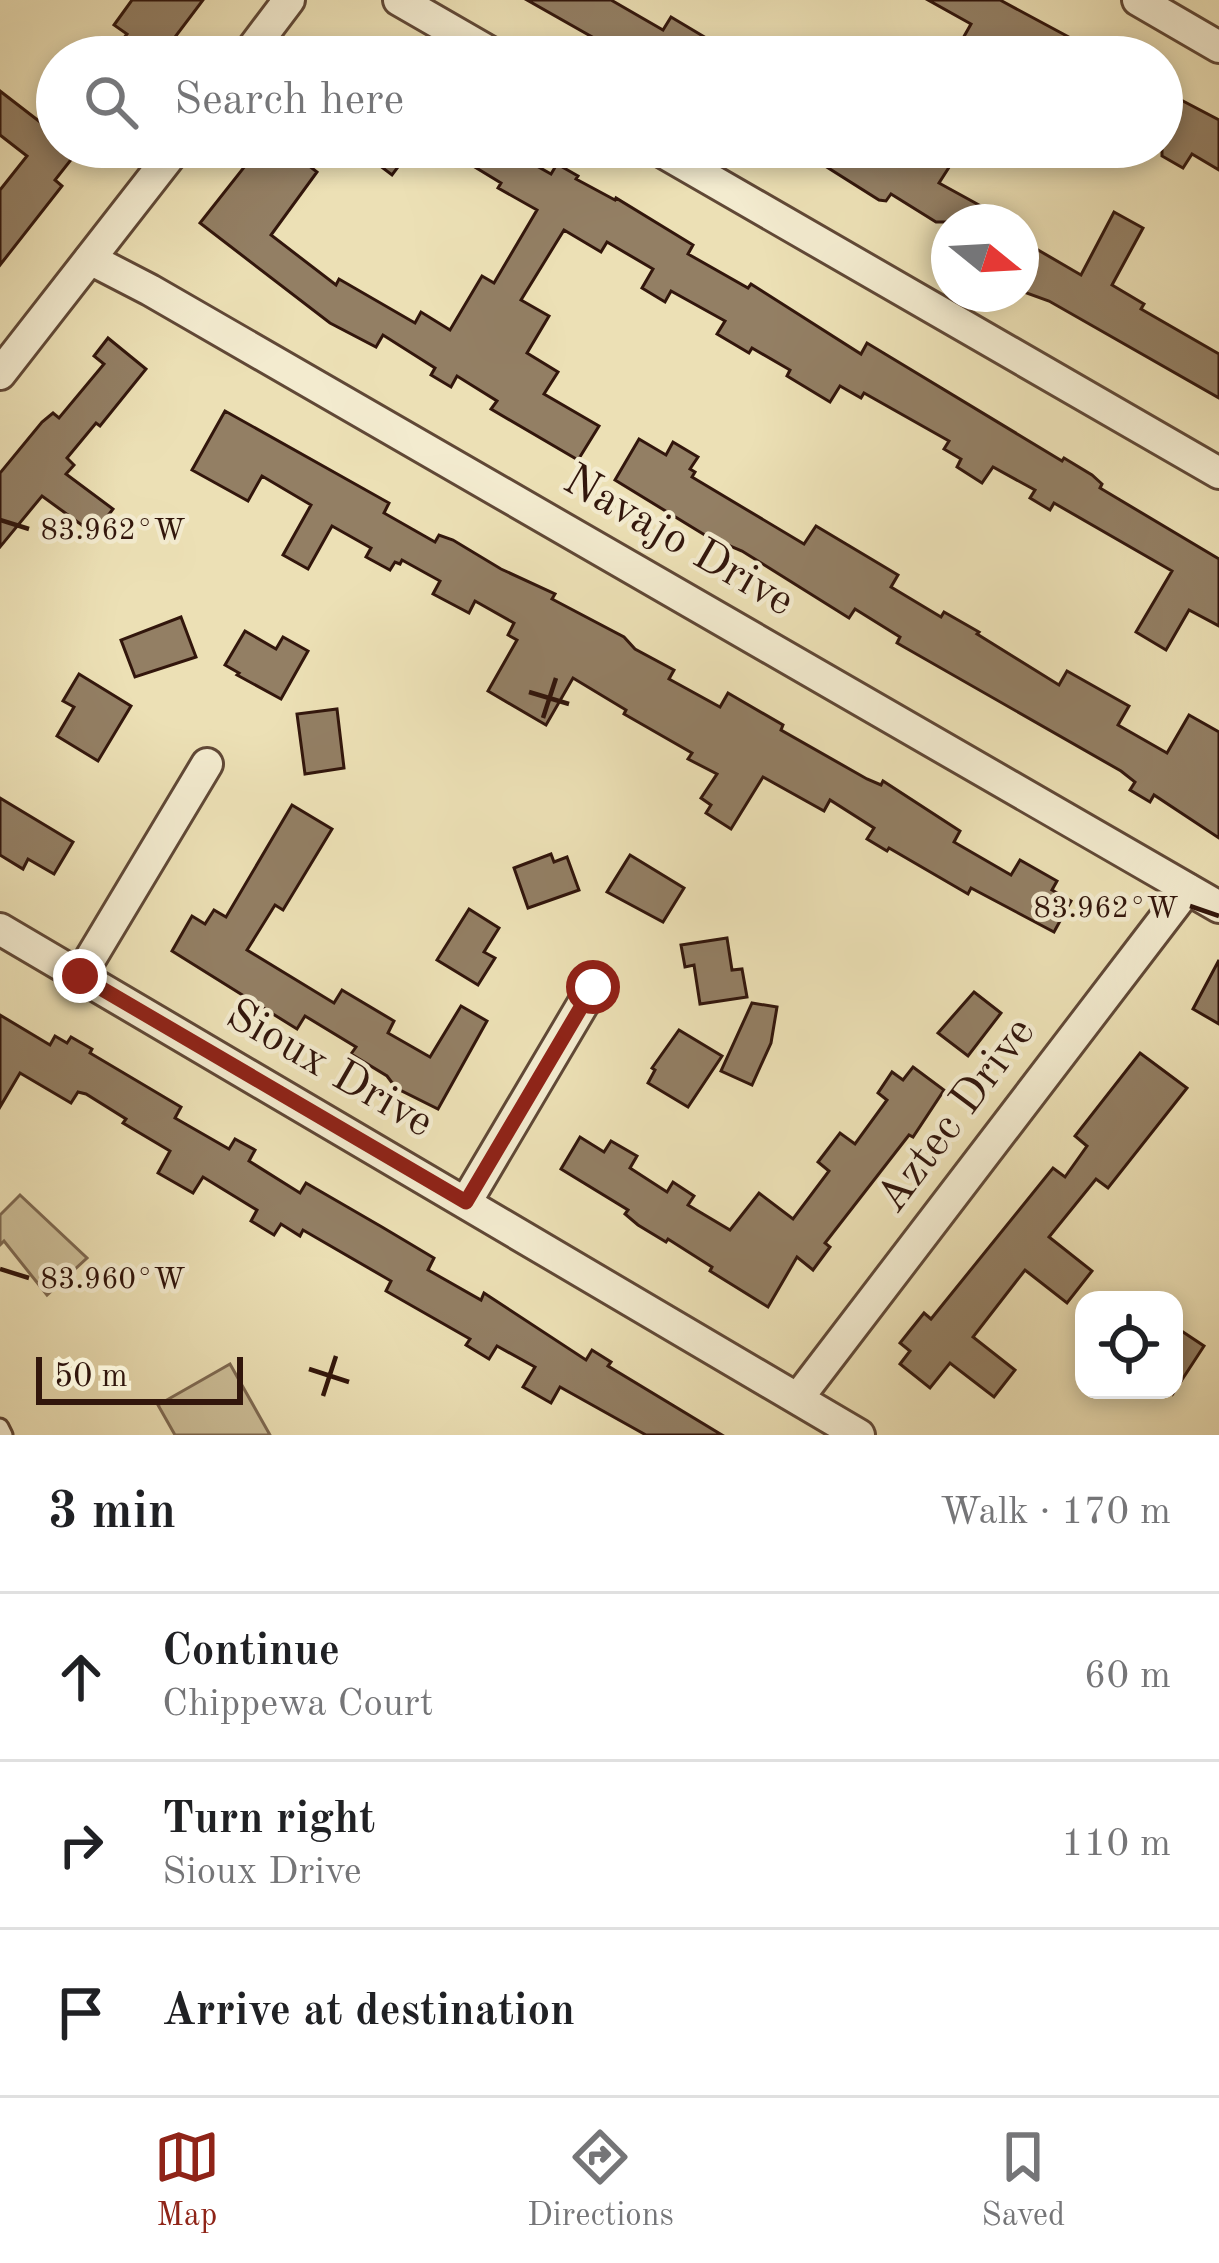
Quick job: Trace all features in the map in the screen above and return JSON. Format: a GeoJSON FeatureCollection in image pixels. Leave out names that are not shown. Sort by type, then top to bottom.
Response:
{"type":"FeatureCollection","features":[{"type":"Feature","properties":{"kind":"street"},"geometry":{"type":"LineString","coordinates":[[261,36],[289,0]]}},
{"type":"Feature","properties":{"kind":"street"},"geometry":{"type":"LineString","coordinates":[[399,0],[462,36]]}},
{"type":"Feature","properties":{"kind":"street"},"geometry":{"type":"LineString","coordinates":[[1138,0],[1219,46]]}},
{"type":"Feature","properties":{"kind":"street"},"geometry":{"type":"LineString","coordinates":[[0,374],[161,168]]}},
{"type":"Feature","properties":{"kind":"street"},"geometry":{"type":"LineString","coordinates":[[690,168],[1219,473]]}},
{"type":"Feature","properties":{"kind":"street","name":"Navajo Drive"},"geometry":{"type":"LineString","coordinates":[[90,260],[211,325],[1219,907]]}},
{"type":"Feature","properties":{"kind":"street"},"geometry":{"type":"LineString","coordinates":[[80,976],[207,764]]}},
{"type":"Feature","properties":{"kind":"street","name":"Aztec Drive"},"geometry":{"type":"LineString","coordinates":[[798,1398],[1187,889]]}},
{"type":"Feature","properties":{"kind":"street","name":"Sioux Drive"},"geometry":{"type":"LineString","coordinates":[[0,929],[859,1435]]}},
{"type":"Feature","properties":{"kind":"street"},"geometry":{"type":"LineString","coordinates":[[466,1202],[593,987]]}},
{"type":"Feature","properties":{"kind":"shaded area"},"geometry":{"type":"Polygon","coordinates":[[[20,1195],[87,1258],[47,1295],[4,1241],[0,1245],[0,1215],[20,1195]]]}},
{"type":"Feature","properties":{"kind":"shaded area"},"geometry":{"type":"Polygon","coordinates":[[[230,1364],[270,1435],[175,1435],[158,1405],[230,1364]]]}},
{"type":"Feature","properties":{"kind":"building"},"geometry":{"type":"Polygon","coordinates":[[[132,0],[203,0],[176,36],[125,36],[114,25],[132,0]]]}},
{"type":"Feature","properties":{"kind":"building"},"geometry":{"type":"Polygon","coordinates":[[[527,0],[611,0],[663,30],[671,17],[703,36],[590,36],[527,0]]]}},
{"type":"Feature","properties":{"kind":"building"},"geometry":{"type":"Polygon","coordinates":[[[928,0],[1000,0],[1067,36],[964,36],[971,24],[928,0]]]}},
{"type":"Feature","properties":{"kind":"building"},"geometry":{"type":"Polygon","coordinates":[[[0,91],[36,119],[36,168],[64,168],[55,180],[62,186],[0,265],[0,190],[27,156],[0,135],[0,91]]]}},
{"type":"Feature","properties":{"kind":"building"},"geometry":{"type":"Polygon","coordinates":[[[1183,101],[1219,120],[1219,170],[1192,154],[1183,168],[1183,101]]]}},
{"type":"Feature","properties":{"kind":"building"},"geometry":{"type":"Polygon","coordinates":[[[243,168],[312,168],[317,172],[271,235],[336,285],[339,279],[415,323],[421,312],[450,330],[482,276],[494,283],[537,210],[498,188],[501,183],[476,168],[540,168],[551,174],[555,168],[564,168],[693,245],[688,254],[748,288],[751,284],[861,354],[867,343],[1092,475],[1102,484],[1100,488],[1219,559],[1219,626],[1189,610],[1166,650],[1136,632],[1172,571],[1054,503],[1050,510],[1030,498],[1035,490],[993,467],[982,483],[957,467],[961,459],[944,449],[949,441],[864,393],[861,398],[840,386],[830,402],[787,376],[790,370],[717,334],[725,321],[671,291],[665,302],[642,288],[653,269],[607,242],[601,252],[564,230],[521,300],[549,316],[527,353],[558,372],[544,394],[599,426],[578,460],[491,409],[497,401],[457,376],[451,387],[431,375],[435,368],[383,335],[376,347],[330,323],[200,223],[243,168]]]}},
{"type":"Feature","properties":{"kind":"building"},"geometry":{"type":"Polygon","coordinates":[[[828,168],[949,168],[939,183],[977,204],[931,204],[931,219],[891,194],[886,201],[828,168]]]}},
{"type":"Feature","properties":{"kind":"building"},"geometry":{"type":"Polygon","coordinates":[[[1114,212],[1143,228],[1112,285],[1144,304],[1141,309],[1219,354],[1219,398],[1039,297],[1039,250],[1081,275],[1114,212]]]}},
{"type":"Feature","properties":{"kind":"building"},"geometry":{"type":"Polygon","coordinates":[[[108,338],[146,369],[67,458],[74,465],[66,474],[113,509],[94,534],[42,496],[0,547],[0,473],[42,422],[53,413],[59,418],[104,364],[94,356],[108,338]]]}},
{"type":"Feature","properties":{"kind":"building"},"geometry":{"type":"Polygon","coordinates":[[[225,411],[389,503],[384,513],[435,542],[439,535],[453,540],[555,594],[552,599],[674,670],[669,679],[720,707],[728,693],[867,779],[881,785],[883,781],[960,831],[954,842],[1011,875],[1020,860],[1057,881],[1052,890],[1071,901],[1054,932],[887,851],[867,839],[874,828],[830,800],[824,811],[763,777],[731,829],[706,813],[711,805],[701,798],[717,774],[688,759],[692,753],[573,678],[546,725],[488,691],[517,640],[508,635],[514,623],[475,601],[469,613],[433,594],[440,581],[402,560],[390,570],[366,557],[371,548],[332,526],[308,569],[283,555],[311,505],[262,476],[248,501],[192,470],[225,411]]]}},
{"type":"Feature","properties":{"kind":"building"},"geometry":{"type":"Polygon","coordinates":[[[639,439],[666,455],[673,442],[698,457],[690,469],[695,472],[692,477],[804,544],[816,526],[898,575],[891,587],[941,617],[944,612],[979,632],[1059,685],[1067,671],[1129,706],[1118,725],[1167,753],[1189,715],[1219,732],[1219,838],[1154,795],[1150,802],[1130,790],[1135,782],[1121,771],[897,643],[900,637],[855,609],[849,618],[615,480],[639,439]]]}},
{"type":"Feature","properties":{"kind":"building"},"geometry":{"type":"Polygon","coordinates":[[[181,617],[196,657],[135,677],[121,640],[181,617]]]}},
{"type":"Feature","properties":{"kind":"building"},"geometry":{"type":"Polygon","coordinates":[[[245,631],[276,649],[283,637],[308,651],[281,699],[225,665],[245,631]]]}},
{"type":"Feature","properties":{"kind":"building"},"geometry":{"type":"Polygon","coordinates":[[[79,674],[131,706],[98,761],[57,736],[74,707],[63,701],[79,674]]]}},
{"type":"Feature","properties":{"kind":"building"},"geometry":{"type":"Polygon","coordinates":[[[337,709],[344,768],[305,774],[297,714],[337,709]]]}},
{"type":"Feature","properties":{"kind":"building"},"geometry":{"type":"Polygon","coordinates":[[[0,798],[73,842],[54,874],[28,859],[23,869],[0,855],[0,798]]]}},
{"type":"Feature","properties":{"kind":"building"},"geometry":{"type":"Polygon","coordinates":[[[292,805],[332,829],[283,910],[275,905],[247,950],[334,1003],[342,990],[394,1021],[388,1033],[430,1057],[461,1006],[487,1021],[438,1109],[396,1088],[387,1076],[351,1054],[356,1047],[305,1016],[297,1029],[172,951],[192,916],[205,924],[214,910],[226,917],[292,805]]]}},
{"type":"Feature","properties":{"kind":"building"},"geometry":{"type":"Polygon","coordinates":[[[551,854],[554,862],[567,857],[579,890],[528,908],[514,868],[551,854]]]}},
{"type":"Feature","properties":{"kind":"building"},"geometry":{"type":"Polygon","coordinates":[[[630,855],[684,888],[663,922],[607,892],[630,855]]]}},
{"type":"Feature","properties":{"kind":"building"},"geometry":{"type":"Polygon","coordinates":[[[469,909],[499,928],[484,952],[495,958],[478,985],[437,960],[469,909]]]}},
{"type":"Feature","properties":{"kind":"building"},"geometry":{"type":"Polygon","coordinates":[[[727,938],[732,970],[742,969],[747,997],[700,1004],[694,965],[685,967],[681,945],[727,938]]]}},
{"type":"Feature","properties":{"kind":"building"},"geometry":{"type":"Polygon","coordinates":[[[1219,960],[1219,1024],[1193,1009],[1219,960]]]}},
{"type":"Feature","properties":{"kind":"building"},"geometry":{"type":"Polygon","coordinates":[[[974,992],[1001,1013],[968,1056],[938,1033],[974,992]]]}},
{"type":"Feature","properties":{"kind":"building"},"geometry":{"type":"Polygon","coordinates":[[[752,1003],[777,1007],[771,1043],[752,1085],[721,1071],[752,1003]]]}},
{"type":"Feature","properties":{"kind":"building"},"geometry":{"type":"Polygon","coordinates":[[[0,1015],[50,1045],[55,1036],[67,1043],[71,1037],[92,1049],[90,1053],[181,1107],[175,1118],[229,1149],[235,1139],[255,1150],[249,1161],[300,1193],[306,1183],[434,1258],[428,1270],[481,1300],[484,1293],[586,1360],[592,1350],[611,1362],[608,1366],[722,1435],[646,1435],[560,1387],[551,1403],[523,1387],[535,1367],[497,1346],[489,1359],[466,1345],[470,1339],[386,1291],[391,1281],[303,1230],[300,1236],[281,1224],[274,1235],[251,1221],[257,1210],[203,1177],[193,1193],[158,1173],[170,1151],[86,1094],[78,1092],[71,1103],[20,1073],[0,1107],[0,1015]]]}},
{"type":"Feature","properties":{"kind":"building"},"geometry":{"type":"Polygon","coordinates":[[[679,1030],[722,1056],[688,1107],[648,1083],[652,1068],[679,1030]]]}},
{"type":"Feature","properties":{"kind":"building"},"geometry":{"type":"Polygon","coordinates":[[[1140,1053],[1187,1088],[1108,1188],[1096,1179],[1049,1237],[1092,1271],[1067,1303],[1025,1270],[973,1337],[1015,1370],[994,1397],[950,1363],[930,1388],[900,1364],[910,1351],[900,1343],[924,1313],[931,1319],[1053,1168],[1065,1177],[1087,1146],[1075,1136],[1140,1053]]]}},
{"type":"Feature","properties":{"kind":"building"},"geometry":{"type":"Polygon","coordinates":[[[913,1067],[944,1090],[913,1137],[909,1135],[825,1243],[830,1247],[813,1270],[797,1257],[768,1307],[668,1239],[638,1225],[625,1214],[628,1210],[561,1169],[580,1137],[604,1152],[611,1141],[637,1156],[630,1168],[667,1192],[673,1182],[694,1196],[688,1205],[730,1230],[759,1193],[793,1219],[829,1171],[818,1162],[840,1133],[855,1144],[887,1100],[878,1093],[892,1072],[903,1080],[913,1067]]]}},
{"type":"Feature","properties":{"kind":"building"},"geometry":{"type":"Polygon","coordinates":[[[1183,1332],[1204,1346],[1183,1378],[1183,1332]]]}},
{"type":"Feature","properties":{"kind":"route"},"geometry":{"type":"LineString","coordinates":[[80,976],[466,1202],[593,987]]}}]}
